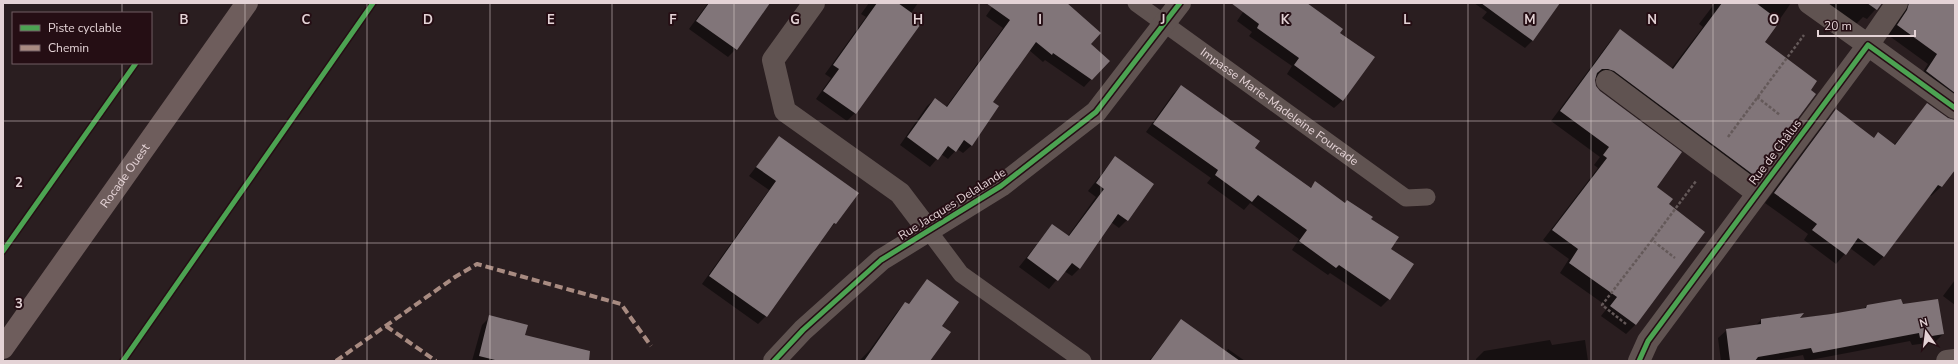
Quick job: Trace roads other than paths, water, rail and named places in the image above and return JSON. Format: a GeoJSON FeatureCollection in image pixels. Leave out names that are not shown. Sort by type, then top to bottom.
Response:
{"type":"FeatureCollection","features":[{"type":"Feature","properties":{"kind":"main road","name":"Rocade Ouest"},"geometry":{"type":"LineString","coordinates":[[3,348],[247,3]]}},
{"type":"Feature","properties":{"kind":"street"},"geometry":{"type":"LineString","coordinates":[[814,3],[773,60],[785,111],[900,193],[928,230]]}},
{"type":"Feature","properties":{"kind":"street","name":"Rue Jacques Delalande"},"geometry":{"type":"LineString","coordinates":[[774,361],[803,330],[881,260],[1002,186],[1096,112],[1180,3]]}},
{"type":"Feature","properties":{"kind":"street","name":"Rue de Châlus"},"geometry":{"type":"LineString","coordinates":[[1639,361],[1648,341],[1868,45],[1897,3]]}},
{"type":"Feature","properties":{"kind":"street"},"geometry":{"type":"LineString","coordinates":[[1815,7],[1955,108]]}},
{"type":"Feature","properties":{"kind":"street","name":"Rue de Châlus"},"geometry":{"type":"LineString","coordinates":[[1607,81],[1757,193]]}},
{"type":"Feature","properties":{"kind":"street"},"geometry":{"type":"LineString","coordinates":[[1947,361],[1955,360]]}},
{"type":"Feature","properties":{"kind":"lane","name":"Impasse Marie-Madeleine Fourcade"},"geometry":{"type":"LineString","coordinates":[[1136,3],[1406,198],[1427,197]]}},
{"type":"Feature","properties":{"kind":"lane"},"geometry":{"type":"LineString","coordinates":[[928,230],[961,274],[1083,361]]}}]}
